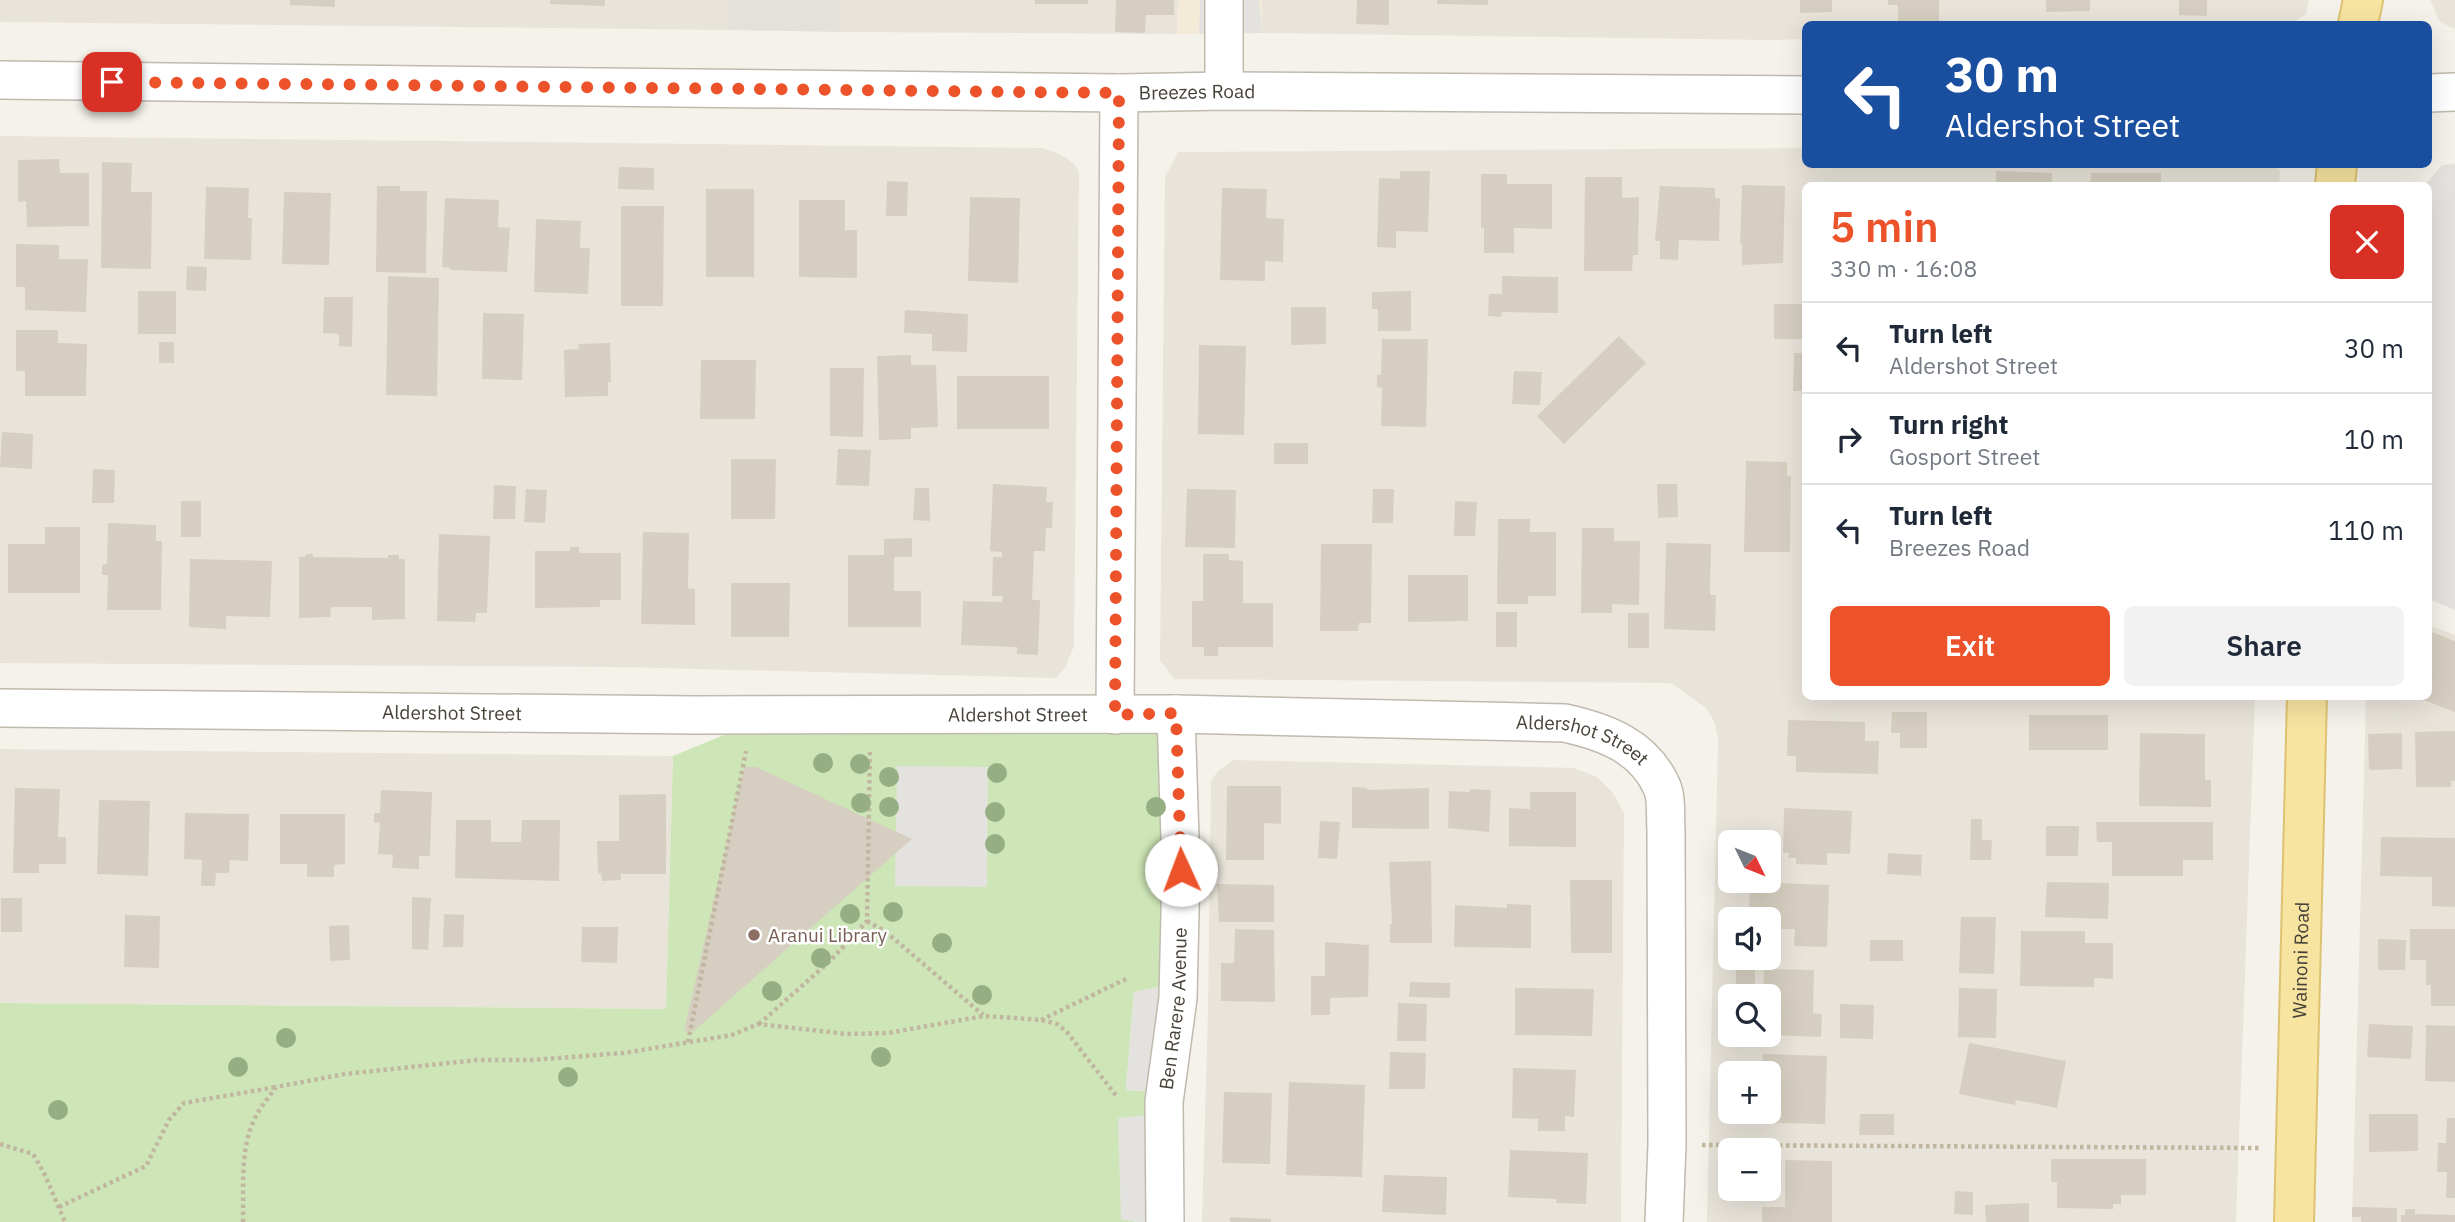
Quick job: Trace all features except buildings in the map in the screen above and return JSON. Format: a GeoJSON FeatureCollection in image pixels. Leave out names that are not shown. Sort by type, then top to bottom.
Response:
{"type":"FeatureCollection","features":[{"type":"Feature","properties":{"kind":"main road"},"geometry":{"type":"LineString","coordinates":[[2359,21],[2363,0]]}},
{"type":"Feature","properties":{"kind":"main road","name":"Wainoni Road"},"geometry":{"type":"LineString","coordinates":[[2294,1222],[2307,700]]}},
{"type":"Feature","properties":{"kind":"street"},"geometry":{"type":"LineString","coordinates":[[1224,0],[1224,91]]}},
{"type":"Feature","properties":{"kind":"street","name":"Breezes Road"},"geometry":{"type":"LineString","coordinates":[[0,80],[1119,93],[1224,91],[1802,95]]}},
{"type":"Feature","properties":{"kind":"street"},"geometry":{"type":"LineString","coordinates":[[2432,93],[2455,92]]}},
{"type":"Feature","properties":{"kind":"street"},"geometry":{"type":"LineString","coordinates":[[1115,715],[1119,93]]}},
{"type":"Feature","properties":{"kind":"street","name":"Aldershot Street"},"geometry":{"type":"LineString","coordinates":[[0,708],[775,714],[1176,713],[1565,723],[1601,731],[1627,746],[1649,765],[1663,789],[1666,830],[1667,1145],[1664,1222]]}},
{"type":"Feature","properties":{"kind":"street","name":"Ben Rarere Avenue"},"geometry":{"type":"LineString","coordinates":[[1165,1222],[1164,1102],[1178,998],[1181,870],[1176,713]]}},
{"type":"Feature","properties":{"kind":"path"},"geometry":{"type":"LineString","coordinates":[[688,1042],[747,751],[775,714]]}},
{"type":"Feature","properties":{"kind":"path"},"geometry":{"type":"LineString","coordinates":[[59,1206],[146,1166],[169,1120],[184,1103],[345,1074],[477,1060],[532,1060],[624,1053],[732,1035],[758,1024],[820,970],[867,921],[870,749]]}},
{"type":"Feature","properties":{"kind":"path"},"geometry":{"type":"LineString","coordinates":[[867,921],[886,932],[984,1016]]}},
{"type":"Feature","properties":{"kind":"path"},"geometry":{"type":"LineString","coordinates":[[1041,1020],[1128,978]]}},
{"type":"Feature","properties":{"kind":"path"},"geometry":{"type":"LineString","coordinates":[[758,1024],[847,1034],[888,1033],[959,1018],[984,1016],[1041,1020],[1057,1024],[1066,1031],[1118,1098]]}},
{"type":"Feature","properties":{"kind":"path"},"geometry":{"type":"LineString","coordinates":[[243,1222],[242,1194],[246,1147],[256,1115],[276,1087]]}},
{"type":"Feature","properties":{"kind":"path"},"geometry":{"type":"LineString","coordinates":[[0,1144],[33,1154],[65,1222]]}},
{"type":"Feature","properties":{"kind":"path"},"geometry":{"type":"LineString","coordinates":[[1667,1145],[2296,1148]]}},
{"type":"Feature","properties":{"kind":"shaded area"},"geometry":{"type":"Polygon","coordinates":[[[0,0],[728,0],[728,30],[0,22],[0,0]]]}},
{"type":"Feature","properties":{"kind":"shaded area"},"geometry":{"type":"Polygon","coordinates":[[[728,0],[840,0],[840,32],[728,30],[728,0]]]}},
{"type":"Feature","properties":{"kind":"shaded area"},"geometry":{"type":"Polygon","coordinates":[[[840,0],[1178,0],[1177,34],[840,32],[840,0]]]}},
{"type":"Feature","properties":{"kind":"shaded area"},"geometry":{"type":"Polygon","coordinates":[[[1178,0],[1262,0],[1262,33],[1177,34],[1178,0]]]}},
{"type":"Feature","properties":{"kind":"shaded area"},"geometry":{"type":"Polygon","coordinates":[[[1200,0],[1259,0],[1262,33],[1199,34],[1200,0]]]}},
{"type":"Feature","properties":{"kind":"shaded area"},"geometry":{"type":"Polygon","coordinates":[[[1262,0],[2309,0],[2306,14],[2296,21],[1802,21],[1802,39],[1262,33],[1262,0]]]}},
{"type":"Feature","properties":{"kind":"shaded area"},"geometry":{"type":"Polygon","coordinates":[[[2430,0],[2455,0],[2455,29],[2440,22],[2430,0]]]}},
{"type":"Feature","properties":{"kind":"shaded area"},"geometry":{"type":"Polygon","coordinates":[[[0,136],[1042,148],[1060,154],[1079,171],[1074,646],[1065,668],[1056,678],[619,667],[0,663],[0,136]]]}},
{"type":"Feature","properties":{"kind":"shaded area"},"geometry":{"type":"Polygon","coordinates":[[[1802,148],[1802,168],[2277,168],[2280,171],[2279,182],[1802,182],[1802,700],[2255,700],[2236,1222],[1707,1222],[1718,741],[1715,723],[1706,708],[1671,683],[1174,679],[1160,660],[1165,177],[1178,152],[1802,148]]]}},
{"type":"Feature","properties":{"kind":"shaded area"},"geometry":{"type":"Polygon","coordinates":[[[2455,164],[2455,610],[2432,600],[2432,182],[2428,182],[2442,165],[2455,164]]]}},
{"type":"Feature","properties":{"kind":"shaded area"},"geometry":{"type":"Polygon","coordinates":[[[2432,626],[2455,635],[2455,1222],[2352,1222],[2366,700],[2432,700],[2432,626]]]}},
{"type":"Feature","properties":{"kind":"shaded area"},"geometry":{"type":"Polygon","coordinates":[[[0,749],[673,756],[666,1009],[0,1003],[0,749]]]}},
{"type":"Feature","properties":{"kind":"shaded area"},"geometry":{"type":"Polygon","coordinates":[[[1233,760],[1574,768],[1597,777],[1613,793],[1624,813],[1621,1222],[1202,1222],[1211,781],[1218,771],[1233,760]]]}},
{"type":"Feature","properties":{"kind":"shaded area"},"geometry":{"type":"Polygon","coordinates":[[[897,766],[988,767],[987,887],[895,886],[897,766]]]}},
{"type":"Feature","properties":{"kind":"shaded area"},"geometry":{"type":"Polygon","coordinates":[[[1159,987],[1151,1092],[1126,1090],[1134,992],[1159,987]]]}},
{"type":"Feature","properties":{"kind":"shaded area"},"geometry":{"type":"Polygon","coordinates":[[[1148,1115],[1149,1222],[1121,1219],[1118,1118],[1148,1115]]]}},
{"type":"Feature","properties":{"kind":"green space"},"geometry":{"type":"Polygon","coordinates":[[[775,714],[1176,714],[1179,975],[1159,987],[1134,992],[1126,1090],[1166,1092],[1121,1219],[1139,1222],[0,1222],[0,1003],[666,1009],[673,756],[775,714]]]}},
{"type":"Feature","properties":{"kind":"place","name":"Aranui Library"},"geometry":{"type":"Point","coordinates":[754,935]}},
{"type":"Feature","properties":{"kind":"route"},"geometry":{"type":"LineString","coordinates":[[112,82],[1119,93],[1115,715],[1176,713],[1181,870]]}}]}
